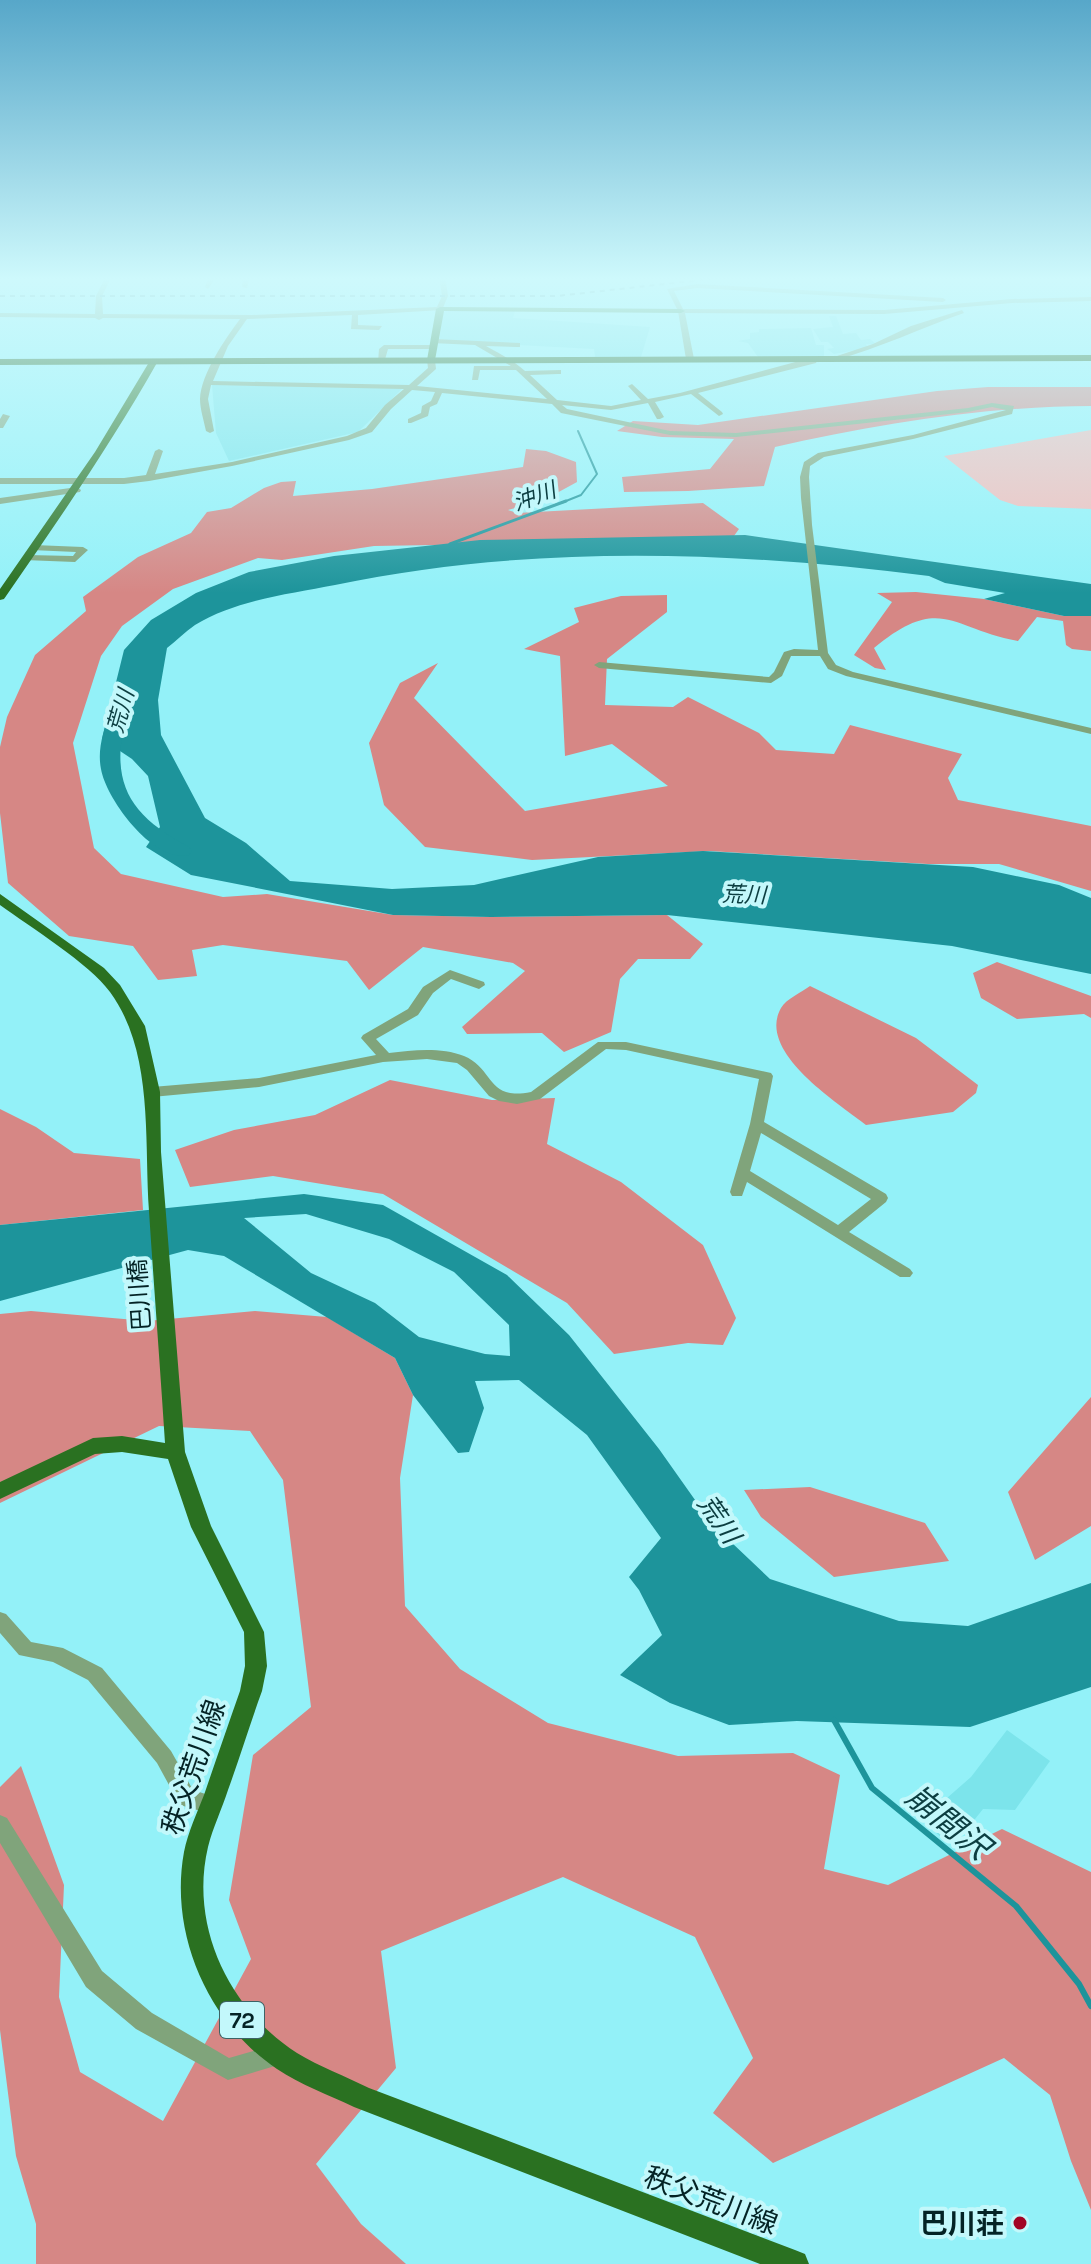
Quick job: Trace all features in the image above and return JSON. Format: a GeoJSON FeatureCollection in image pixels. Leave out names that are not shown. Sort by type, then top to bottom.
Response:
{"type":"FeatureCollection","features":[{"type":"Feature","properties":{"kind":"main road"},"geometry":{"type":"LineString","coordinates":[[0,597],[79,485],[143,382]]}},
{"type":"Feature","properties":{"kind":"main road","name":"巴川橋"},"geometry":{"type":"LineString","coordinates":[[0,898],[99,971],[115,988],[138,1026],[152,1092],[153,1152],[174,1443]]}},
{"type":"Feature","properties":{"kind":"main road"},"geometry":{"type":"LineString","coordinates":[[0,1491],[93,1446],[174,1443]]}},
{"type":"Feature","properties":{"kind":"main road","name":"秩父荒川線"},"geometry":{"type":"LineString","coordinates":[[174,1443],[201,1527],[254,1632],[256,1666],[251,1691],[195,1852],[192,1895],[199,1948],[231,2009],[277,2055],[363,2098],[795,2264]]}},
{"type":"Feature","properties":{"kind":"street"},"geometry":{"type":"LineString","coordinates":[[0,481],[79,485],[149,478],[232,464],[357,436],[369,430],[388,407],[418,382]]}},
{"type":"Feature","properties":{"kind":"street"},"geometry":{"type":"LineString","coordinates":[[531,382],[564,411],[670,433],[765,432],[992,405],[1013,410],[913,437],[821,455],[805,468],[823,653],[832,667],[850,674],[1091,731]]}},
{"type":"Feature","properties":{"kind":"street"},"geometry":{"type":"LineString","coordinates":[[210,431],[204,399],[208,383],[411,388],[611,408],[732,382]]}},
{"type":"Feature","properties":{"kind":"street"},"geometry":{"type":"LineString","coordinates":[[632,386],[649,401],[660,417]]}},
{"type":"Feature","properties":{"kind":"street"},"geometry":{"type":"LineString","coordinates":[[411,421],[425,414],[426,406],[434,402],[439,391]]}},
{"type":"Feature","properties":{"kind":"street"},"geometry":{"type":"LineString","coordinates":[[693,392],[719,414]]}},
{"type":"Feature","properties":{"kind":"street"},"geometry":{"type":"LineString","coordinates":[[0,426],[6,416]]}},
{"type":"Feature","properties":{"kind":"street"},"geometry":{"type":"LineString","coordinates":[[149,478],[159,451]]}},
{"type":"Feature","properties":{"kind":"street"},"geometry":{"type":"LineString","coordinates":[[0,501],[79,485]]}},
{"type":"Feature","properties":{"kind":"street"},"geometry":{"type":"LineString","coordinates":[[599,665],[771,680],[776,677],[783,657],[790,652],[823,653]]}},
{"type":"Feature","properties":{"kind":"street"},"geometry":{"type":"LineString","coordinates":[[385,1057],[368,1038],[413,1012],[428,990],[450,974],[479,985]]}},
{"type":"Feature","properties":{"kind":"street"},"geometry":{"type":"LineString","coordinates":[[152,1092],[273,1080],[385,1057],[451,1056],[465,1062],[495,1094],[506,1100],[522,1100],[535,1096],[603,1045],[626,1046],[766,1076],[757,1124],[737,1192]]}},
{"type":"Feature","properties":{"kind":"street"},"geometry":{"type":"LineString","coordinates":[[757,1124],[881,1198],[839,1232]]}},
{"type":"Feature","properties":{"kind":"street"},"geometry":{"type":"LineString","coordinates":[[743,1173],[905,1273]]}},
{"type":"Feature","properties":{"kind":"street"},"geometry":{"type":"LineString","coordinates":[[0,1620],[26,1649],[56,1654],[95,1674],[164,1757],[187,1798],[211,1805]]}},
{"type":"Feature","properties":{"kind":"street"},"geometry":{"type":"LineString","coordinates":[[0,1825],[94,1979],[144,2021],[228,2069],[277,2055]]}},
{"type":"Feature","properties":{"kind":"shaded area"},"geometry":{"type":"Polygon","coordinates":[[[212,385],[402,389],[358,432],[229,461],[216,433],[212,385]]]}},
{"type":"Feature","properties":{"kind":"shaded area"},"geometry":{"type":"Polygon","coordinates":[[[988,387],[1091,387],[1091,406],[1013,409],[932,418],[775,447],[764,486],[624,492],[622,477],[710,469],[734,439],[662,437],[617,431],[633,421],[698,425],[937,391],[988,387]]]}},
{"type":"Feature","properties":{"kind":"shaded area"},"geometry":{"type":"Polygon","coordinates":[[[1091,430],[1091,509],[1018,506],[1000,500],[944,456],[1091,430]]]}},
{"type":"Feature","properties":{"kind":"shaded area"},"geometry":{"type":"Polygon","coordinates":[[[526,449],[546,451],[576,462],[577,482],[544,500],[508,510],[517,513],[703,503],[739,529],[731,540],[374,546],[282,560],[258,558],[173,589],[122,626],[101,656],[73,743],[94,848],[121,874],[223,897],[267,894],[393,915],[667,915],[703,944],[690,959],[638,959],[620,979],[611,1032],[564,1052],[542,1033],[467,1034],[462,1027],[525,971],[513,963],[423,947],[369,990],[347,961],[223,945],[192,950],[197,976],[158,980],[133,946],[69,936],[8,883],[0,813],[0,747],[7,717],[35,655],[86,611],[83,597],[138,557],[191,533],[207,512],[231,508],[264,488],[281,482],[296,481],[293,496],[372,489],[523,467],[526,449]]]}},
{"type":"Feature","properties":{"kind":"shaded area"},"geometry":{"type":"Polygon","coordinates":[[[916,592],[984,599],[1064,616],[1091,616],[1091,651],[1072,649],[1066,645],[1063,621],[1037,617],[1018,641],[946,619],[931,618],[897,631],[874,648],[886,670],[875,668],[854,655],[892,602],[877,593],[916,592]]]}},
{"type":"Feature","properties":{"kind":"shaded area"},"geometry":{"type":"Polygon","coordinates":[[[667,595],[667,612],[607,659],[605,705],[673,707],[688,697],[759,733],[776,750],[834,754],[850,725],[962,754],[948,778],[958,800],[1091,826],[1091,891],[999,864],[928,864],[709,851],[532,860],[425,847],[384,805],[369,743],[400,683],[438,663],[414,698],[525,811],[668,786],[612,744],[565,756],[560,656],[524,649],[579,622],[574,608],[621,596],[667,595]]]}},
{"type":"Feature","properties":{"kind":"shaded area"},"geometry":{"type":"Polygon","coordinates":[[[997,962],[1091,996],[1091,1018],[1084,1014],[1017,1019],[981,998],[973,973],[997,962]]]}},
{"type":"Feature","properties":{"kind":"shaded area"},"geometry":{"type":"Polygon","coordinates":[[[810,986],[916,1038],[978,1085],[976,1093],[953,1112],[866,1125],[804,1075],[780,1042],[776,1025],[781,1008],[810,986]]]}},
{"type":"Feature","properties":{"kind":"shaded area"},"geometry":{"type":"Polygon","coordinates":[[[390,1080],[492,1100],[555,1098],[547,1144],[621,1182],[703,1245],[736,1318],[723,1345],[688,1343],[614,1354],[567,1303],[383,1194],[273,1176],[190,1187],[175,1150],[234,1130],[315,1115],[390,1080]]]}},
{"type":"Feature","properties":{"kind":"shaded area"},"geometry":{"type":"Polygon","coordinates":[[[0,1109],[36,1127],[74,1153],[140,1159],[143,1210],[0,1225],[0,1109]]]}},
{"type":"Feature","properties":{"kind":"shaded area"},"geometry":{"type":"Polygon","coordinates":[[[31,1311],[147,1321],[255,1311],[327,1317],[395,1358],[413,1395],[400,1478],[405,1606],[460,1669],[548,1723],[678,1756],[793,1753],[840,1775],[824,1869],[888,1885],[1002,1829],[1091,1872],[1091,2210],[1050,2095],[1004,2058],[773,2163],[713,2113],[753,2058],[695,1937],[563,1877],[381,1951],[396,2068],[316,2164],[361,2224],[406,2264],[36,2264],[36,2224],[16,2156],[0,2030],[0,1787],[21,1766],[64,1885],[59,1997],[80,2072],[163,2121],[251,1959],[229,1900],[253,1755],[311,1707],[283,1480],[250,1431],[159,1426],[0,1503],[0,1314],[31,1311]]]}},
{"type":"Feature","properties":{"kind":"shaded area"},"geometry":{"type":"Polygon","coordinates":[[[1091,1397],[1091,1526],[1035,1560],[1008,1492],[1091,1397]]]}},
{"type":"Feature","properties":{"kind":"shaded area"},"geometry":{"type":"Polygon","coordinates":[[[810,1487],[925,1523],[949,1561],[834,1577],[761,1517],[744,1490],[810,1487]]]}},
{"type":"Feature","properties":{"kind":"shaded area"},"geometry":{"type":"Polygon","coordinates":[[[1007,1730],[1050,1761],[1015,1810],[983,1809],[963,1834],[958,1831],[948,1843],[927,1825],[947,1798],[971,1777],[1007,1730]]]}},
{"type":"Feature","properties":{"kind":"water"},"geometry":{"type":"Polygon","coordinates":[[[745,535],[1091,584],[1091,616],[1064,616],[984,599],[1005,593],[945,583],[929,576],[781,561],[706,557],[557,558],[408,572],[263,599],[228,609],[195,625],[167,648],[158,700],[161,735],[205,818],[246,843],[290,881],[392,889],[474,885],[598,857],[703,851],[973,867],[1059,885],[1091,898],[1091,974],[952,946],[667,915],[393,915],[191,875],[146,847],[160,827],[148,776],[132,759],[102,739],[124,650],[151,620],[196,593],[249,572],[334,556],[480,540],[745,535]]]}},
{"type":"Feature","properties":{"kind":"water"},"geometry":{"type":"Polygon","coordinates":[[[304,1194],[383,1205],[507,1275],[569,1335],[659,1449],[712,1524],[770,1579],[899,1621],[968,1626],[1091,1583],[1091,1687],[970,1727],[797,1721],[729,1725],[670,1703],[620,1675],[662,1635],[629,1577],[661,1538],[587,1435],[519,1380],[475,1381],[484,1408],[469,1452],[458,1453],[413,1395],[395,1358],[224,1256],[188,1250],[0,1301],[0,1225],[304,1194]],[[306,1214],[244,1218],[311,1273],[375,1303],[419,1337],[485,1354],[510,1356],[509,1325],[454,1272],[389,1239],[306,1214]]]}},
{"type":"Feature","properties":{"kind":"waterway","name":"沖川"},"geometry":{"type":"LineString","coordinates":[[566,501],[581,495],[597,474],[578,431]]}},
{"type":"Feature","properties":{"kind":"waterway","name":"沖川"},"geometry":{"type":"LineString","coordinates":[[450,544],[566,501]]}},
{"type":"Feature","properties":{"kind":"waterway","name":"沖川"},"geometry":{"type":"LineString","coordinates":[[561,503],[566,501]]}},
{"type":"Feature","properties":{"kind":"waterway","name":"荒川"},"geometry":{"type":"LineString","coordinates":[[118,713],[109,750],[109,767],[114,783],[121,798],[142,824],[154,835],[182,851]]}},
{"type":"Feature","properties":{"kind":"waterway","name":"崩間沢"},"geometry":{"type":"LineString","coordinates":[[834,1720],[872,1788],[1016,1906],[1079,1984],[1091,2006]]}},
{"type":"Feature","properties":{"kind":"place","name":"巴川荘"},"geometry":{"type":"Point","coordinates":[1020,2223]}}]}
